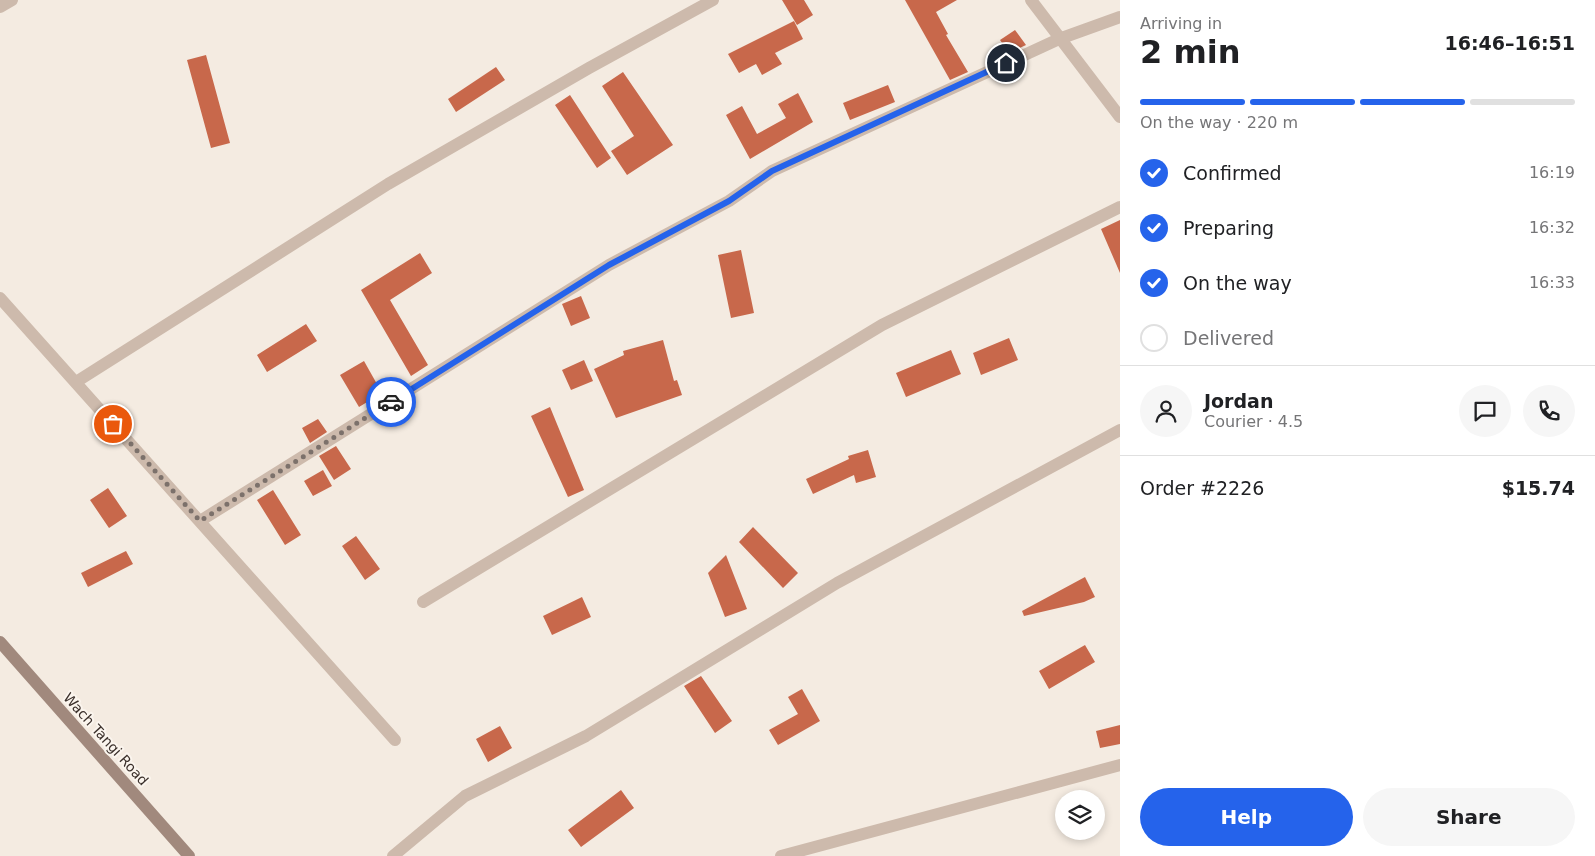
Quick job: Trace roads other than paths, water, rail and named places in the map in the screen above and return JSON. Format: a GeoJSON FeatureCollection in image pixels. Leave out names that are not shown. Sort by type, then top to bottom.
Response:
{"type":"FeatureCollection","features":[{"type":"Feature","properties":{"kind":"main road","name":"Wach Tangi Road"},"geometry":{"type":"LineString","coordinates":[[0,642],[190,856]]}},
{"type":"Feature","properties":{"kind":"street"},"geometry":{"type":"LineString","coordinates":[[0,7],[12,0]]}},
{"type":"Feature","properties":{"kind":"street"},"geometry":{"type":"LineString","coordinates":[[76,382],[388,184],[589,68],[713,0]]}},
{"type":"Feature","properties":{"kind":"street"},"geometry":{"type":"LineString","coordinates":[[1031,0],[1120,117]]}},
{"type":"Feature","properties":{"kind":"street"},"geometry":{"type":"LineString","coordinates":[[200,521],[609,265],[729,201],[772,171],[1060,39],[1120,17]]}},
{"type":"Feature","properties":{"kind":"street"},"geometry":{"type":"LineString","coordinates":[[423,602],[882,325],[1120,207]]}},
{"type":"Feature","properties":{"kind":"street"},"geometry":{"type":"LineString","coordinates":[[0,298],[395,740]]}},
{"type":"Feature","properties":{"kind":"street"},"geometry":{"type":"LineString","coordinates":[[393,856],[465,796],[586,736],[837,583],[1120,430]]}},
{"type":"Feature","properties":{"kind":"street"},"geometry":{"type":"LineString","coordinates":[[781,856],[1120,765]]}}]}
